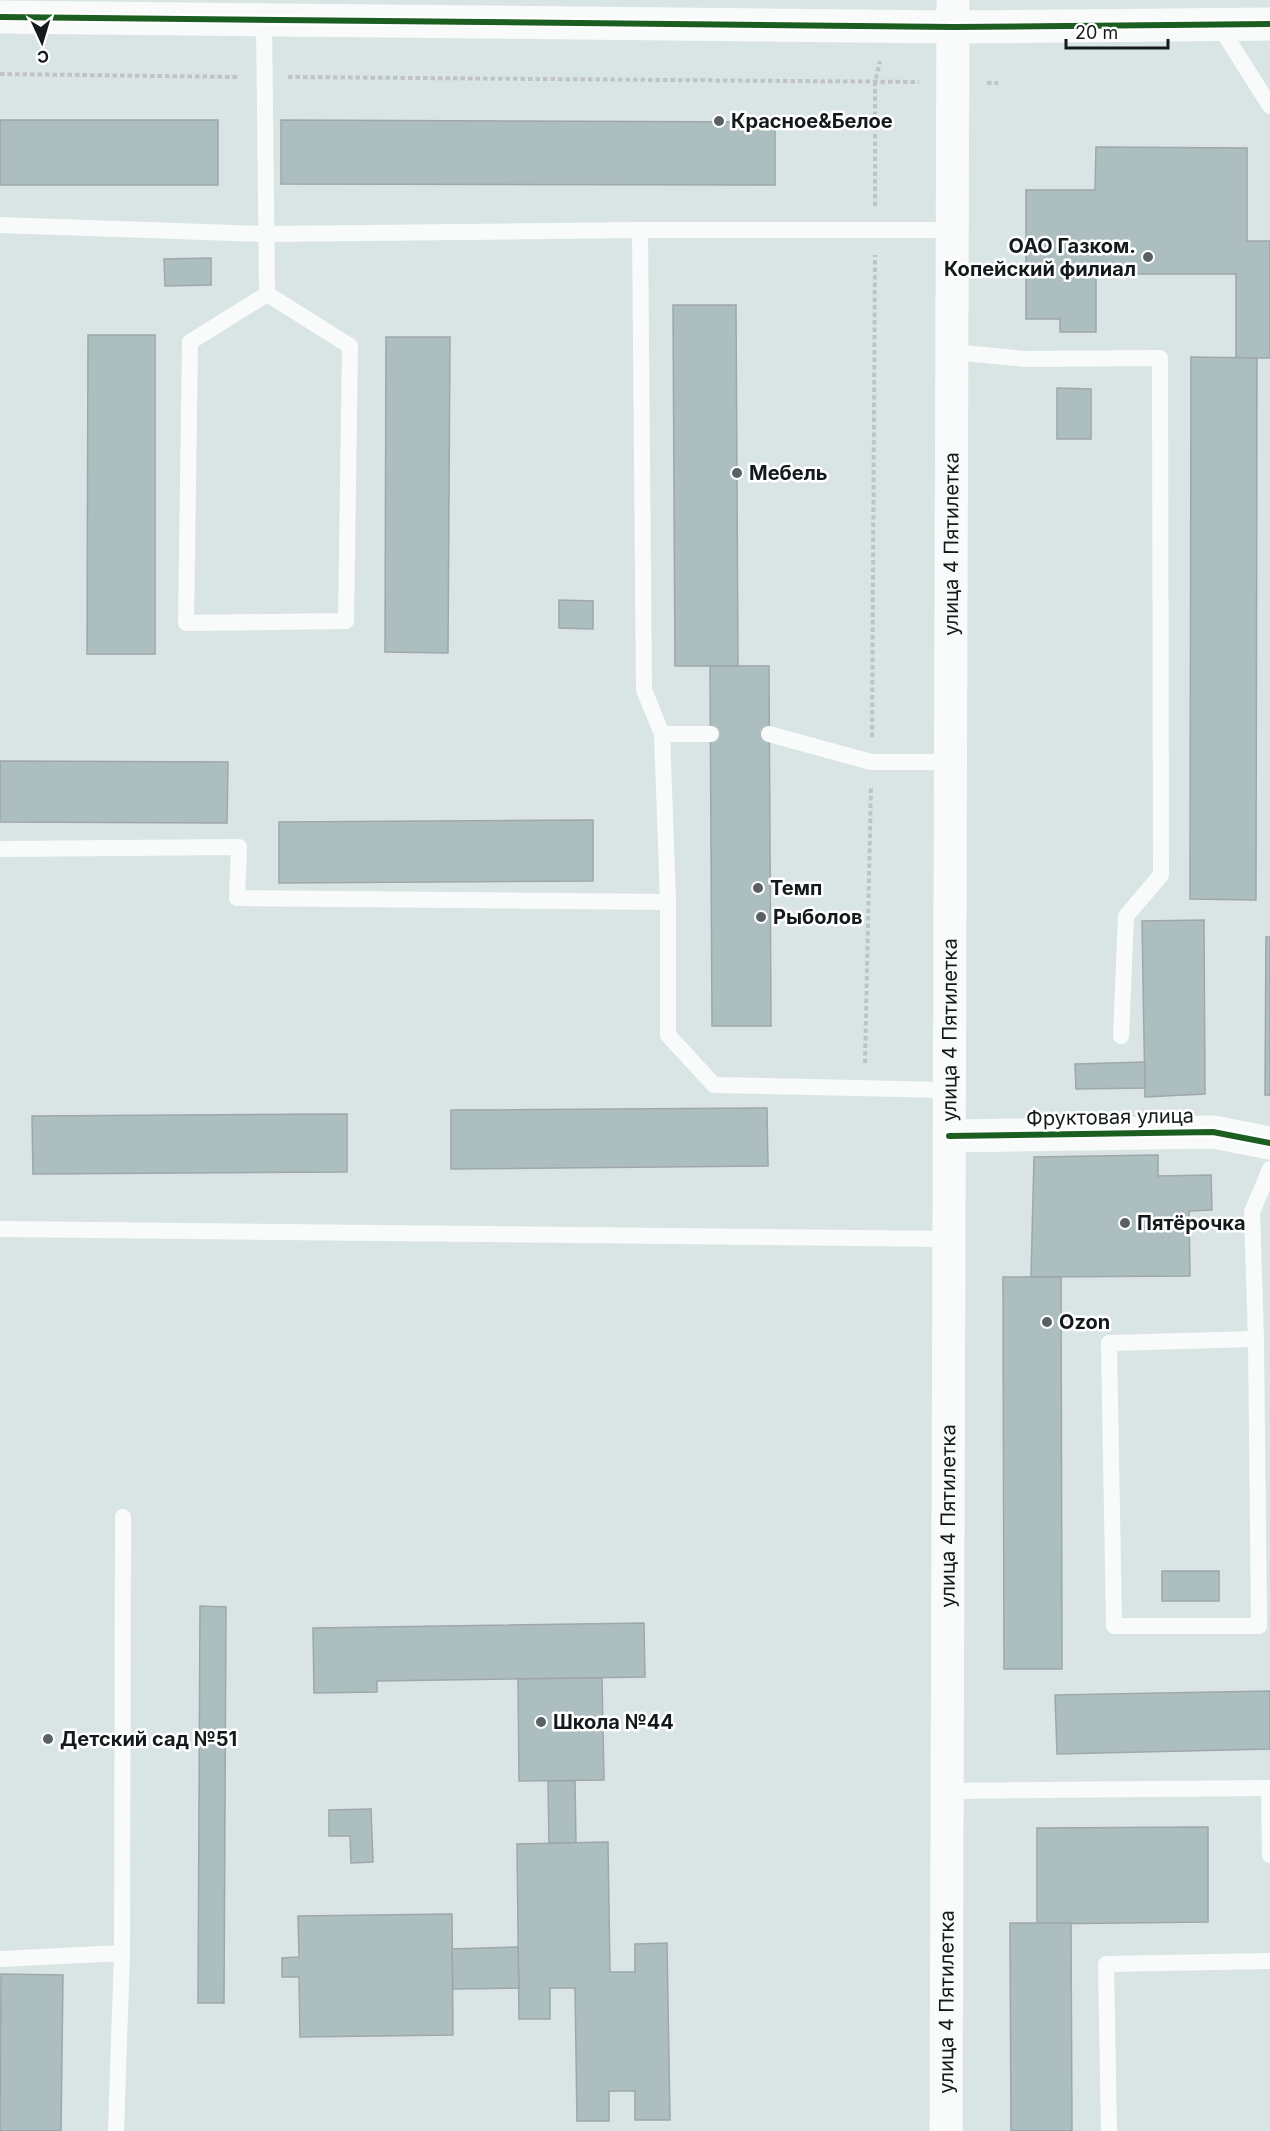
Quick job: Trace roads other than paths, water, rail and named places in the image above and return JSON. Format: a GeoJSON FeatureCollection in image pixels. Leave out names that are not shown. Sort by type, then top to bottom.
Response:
{"type":"FeatureCollection","features":[{"type":"Feature","properties":{"kind":"main road"},"geometry":{"type":"LineString","coordinates":[[0,17],[104,9],[264,19],[953,14],[1270,24]]}},
{"type":"Feature","properties":{"kind":"main road","name":"улица 4 Пятилетка"},"geometry":{"type":"LineString","coordinates":[[946,2131],[953,14]]}},
{"type":"Feature","properties":{"kind":"main road","name":"Фруктовая улица"},"geometry":{"type":"LineString","coordinates":[[949,1136],[1213,1132],[1270,1143]]}},
{"type":"Feature","properties":{"kind":"lane"},"geometry":{"type":"LineString","coordinates":[[264,19],[267,294]]}},
{"type":"Feature","properties":{"kind":"lane"},"geometry":{"type":"LineString","coordinates":[[1218,24],[1270,106]]}},
{"type":"Feature","properties":{"kind":"lane"},"geometry":{"type":"LineString","coordinates":[[0,225],[265,234],[640,230],[952,230]]}},
{"type":"Feature","properties":{"kind":"lane"},"geometry":{"type":"LineString","coordinates":[[640,230],[644,690],[662,734],[668,903],[668,1035],[714,1084],[949,1090]]}},
{"type":"Feature","properties":{"kind":"lane"},"geometry":{"type":"LineString","coordinates":[[267,294],[350,346],[346,621],[186,623],[190,342],[267,294]]}},
{"type":"Feature","properties":{"kind":"lane"},"geometry":{"type":"LineString","coordinates":[[952,352],[1026,359],[1161,358],[1161,875],[1126,916],[1121,1036]]}},
{"type":"Feature","properties":{"kind":"lane"},"geometry":{"type":"LineString","coordinates":[[662,734],[711,734]]}},
{"type":"Feature","properties":{"kind":"lane"},"geometry":{"type":"LineString","coordinates":[[769,734],[871,762],[950,762]]}},
{"type":"Feature","properties":{"kind":"lane"},"geometry":{"type":"LineString","coordinates":[[0,849],[238,847],[237,898],[668,903]]}},
{"type":"Feature","properties":{"kind":"lane"},"geometry":{"type":"LineString","coordinates":[[1256,1339],[1109,1343],[1114,1626],[1259,1626],[1256,1339],[1252,1212],[1270,1169]]}},
{"type":"Feature","properties":{"kind":"lane"},"geometry":{"type":"LineString","coordinates":[[0,1229],[949,1239]]}},
{"type":"Feature","properties":{"kind":"lane"},"geometry":{"type":"LineString","coordinates":[[116,2131],[122,1953],[123,1517]]}},
{"type":"Feature","properties":{"kind":"lane"},"geometry":{"type":"LineString","coordinates":[[947,1791],[1270,1788],[1270,1855]]}},
{"type":"Feature","properties":{"kind":"lane"},"geometry":{"type":"LineString","coordinates":[[0,1959],[122,1953]]}},
{"type":"Feature","properties":{"kind":"lane"},"geometry":{"type":"LineString","coordinates":[[1108,2131],[1106,1964],[1270,1961]]}},
{"type":"Feature","properties":{"kind":"place","name":"Красное&Белое"},"geometry":{"type":"Point","coordinates":[719,121]}},
{"type":"Feature","properties":{"kind":"place","name":"ОАО Газком. Копейский филиал"},"geometry":{"type":"Point","coordinates":[1148,257]}},
{"type":"Feature","properties":{"kind":"place","name":"Мебель"},"geometry":{"type":"Point","coordinates":[737,473]}},
{"type":"Feature","properties":{"kind":"place","name":"Темп"},"geometry":{"type":"Point","coordinates":[758,888]}},
{"type":"Feature","properties":{"kind":"place","name":"Рыболов"},"geometry":{"type":"Point","coordinates":[761,917]}},
{"type":"Feature","properties":{"kind":"place","name":"Пятёрочка"},"geometry":{"type":"Point","coordinates":[1125,1223]}},
{"type":"Feature","properties":{"kind":"place","name":"Ozon"},"geometry":{"type":"Point","coordinates":[1047,1322]}},
{"type":"Feature","properties":{"kind":"place","name":"Школа №44"},"geometry":{"type":"Point","coordinates":[541,1722]}},
{"type":"Feature","properties":{"kind":"place","name":"Детский сад №51"},"geometry":{"type":"Point","coordinates":[48,1739]}}]}
